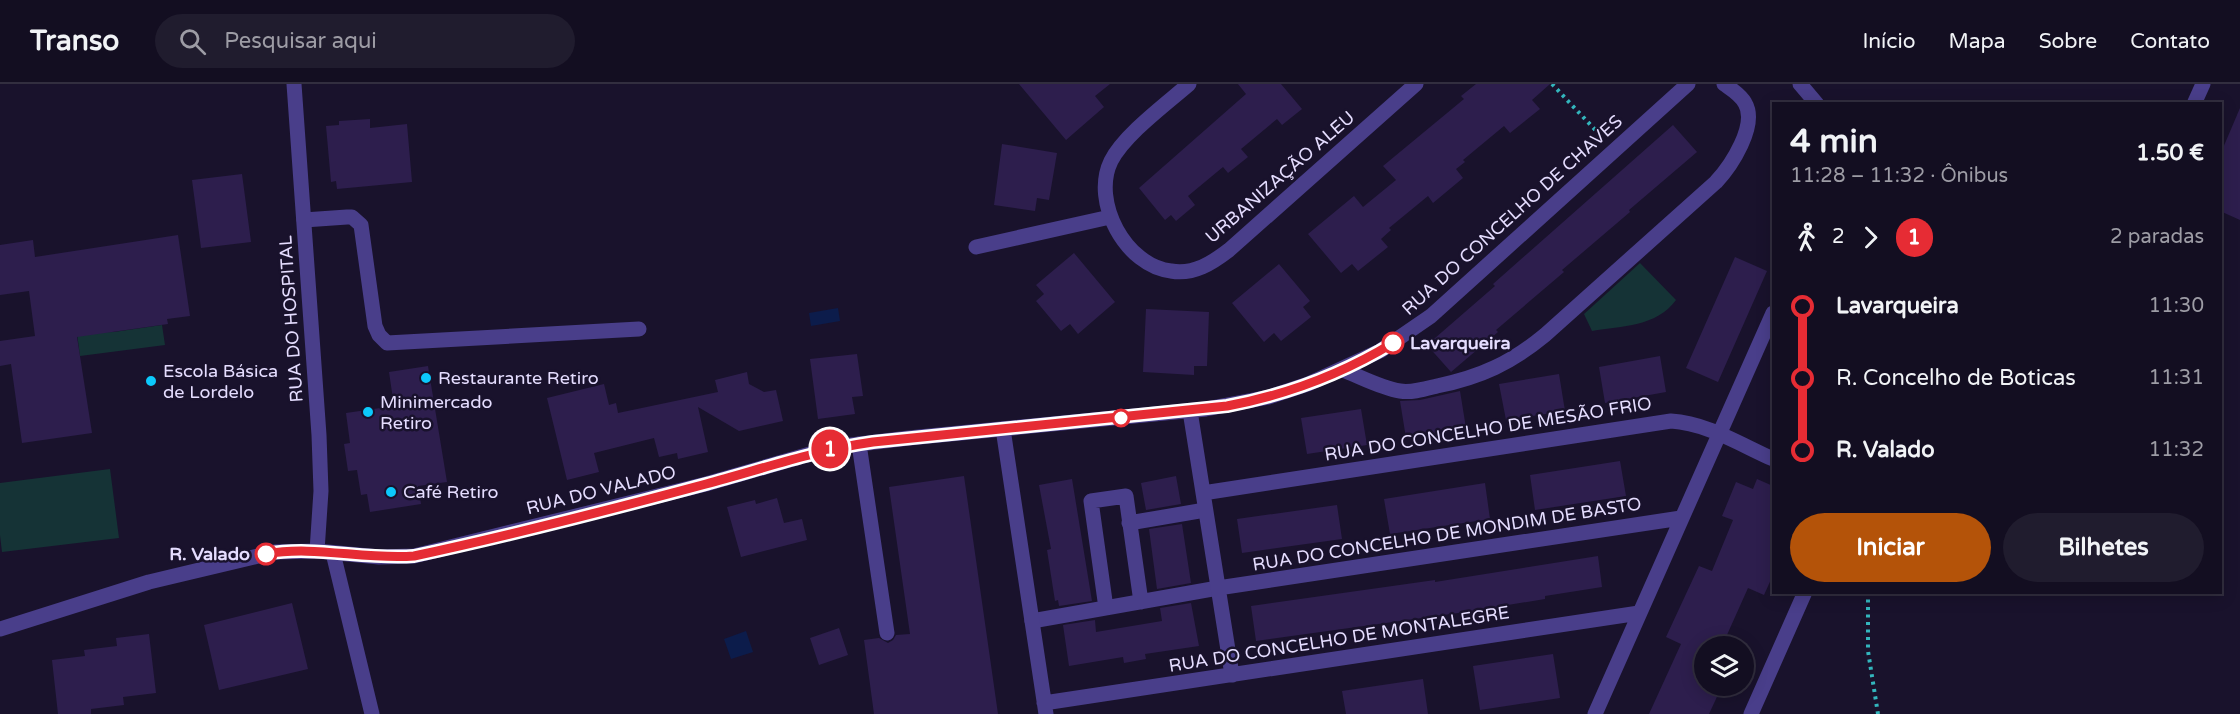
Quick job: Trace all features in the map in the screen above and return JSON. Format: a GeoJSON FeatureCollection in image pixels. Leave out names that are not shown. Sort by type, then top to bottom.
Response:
{"type":"FeatureCollection","features":[{"type":"Feature","properties":{"kind":"street","name":"RUA DO HOSPITAL"},"geometry":{"type":"LineString","coordinates":[[294,84],[321,476],[316,551]]}},
{"type":"Feature","properties":{"kind":"street","name":"URBANIZAÇÃO ALEU"},"geometry":{"type":"LineString","coordinates":[[1189,84],[1128,139],[1111,160],[1104,187],[1110,217],[1130,247],[1156,268],[1172,272],[1201,268],[1229,250],[1416,84]]}},
{"type":"Feature","properties":{"kind":"street","name":"RUA DO CONCELHO DE CHAVES"},"geometry":{"type":"LineString","coordinates":[[1003,429],[1190,411],[1269,397],[1343,370],[1389,346],[1431,316],[1688,84]]}},
{"type":"Feature","properties":{"kind":"street"},"geometry":{"type":"LineString","coordinates":[[1343,370],[1398,391],[1416,391],[1479,375],[1505,363],[1531,346],[1716,182],[1731,164],[1745,135],[1748,112],[1742,99],[1724,84]]}},
{"type":"Feature","properties":{"kind":"street"},"geometry":{"type":"LineString","coordinates":[[1800,84],[1815,102]]}},
{"type":"Feature","properties":{"kind":"street"},"geometry":{"type":"LineString","coordinates":[[2195,102],[2203,84]]}},
{"type":"Feature","properties":{"kind":"street"},"geometry":{"type":"LineString","coordinates":[[304,220],[346,217],[362,225],[375,326],[379,335],[387,343],[639,329]]}},
{"type":"Feature","properties":{"kind":"street"},"geometry":{"type":"LineString","coordinates":[[976,247],[1110,217]]}},
{"type":"Feature","properties":{"kind":"street"},"geometry":{"type":"LineString","coordinates":[[1594,714],[1772,315]]}},
{"type":"Feature","properties":{"kind":"street"},"geometry":{"type":"LineString","coordinates":[[1190,411],[1232,675]]}},
{"type":"Feature","properties":{"kind":"street","name":"RUA DO CONCELHO DE MESÃO FRIO"},"geometry":{"type":"LineString","coordinates":[[1203,493],[1664,422],[1685,422],[1719,434],[1772,459]]}},
{"type":"Feature","properties":{"kind":"street"},"geometry":{"type":"LineString","coordinates":[[1003,429],[1045,709]]}},
{"type":"Feature","properties":{"kind":"street","name":"RUA DO VALADO"},"geometry":{"type":"LineString","coordinates":[[0,629],[188,572],[275,552],[316,551],[379,558],[422,554],[706,484],[810,454],[859,444],[1003,429]]}},
{"type":"Feature","properties":{"kind":"street"},"geometry":{"type":"LineString","coordinates":[[859,444],[887,633]]}},
{"type":"Feature","properties":{"kind":"street"},"geometry":{"type":"LineString","coordinates":[[1106,608],[1091,501],[1126,496],[1141,602]]}},
{"type":"Feature","properties":{"kind":"street"},"geometry":{"type":"LineString","coordinates":[[1130,522],[1205,510]]}},
{"type":"Feature","properties":{"kind":"street","name":"RUA DO CONCELHO DE MONDIM DE BASTO"},"geometry":{"type":"LineString","coordinates":[[1032,621],[1218,588],[1682,518]]}},
{"type":"Feature","properties":{"kind":"street"},"geometry":{"type":"LineString","coordinates":[[333,554],[372,714]]}},
{"type":"Feature","properties":{"kind":"street"},"geometry":{"type":"LineString","coordinates":[[1751,714],[1804,594]]}},
{"type":"Feature","properties":{"kind":"street","name":"RUA DO CONCELHO DE MONTALEGRE"},"geometry":{"type":"LineString","coordinates":[[1045,709],[1232,675],[1639,613]]}},
{"type":"Feature","properties":{"kind":"path"},"geometry":{"type":"LineString","coordinates":[[1552,84],[1614,151]]}},
{"type":"Feature","properties":{"kind":"path"},"geometry":{"type":"LineString","coordinates":[[1868,594],[1868,651],[1878,714]]}},
{"type":"Feature","properties":{"kind":"green space"},"geometry":{"type":"Polygon","coordinates":[[[1640,263],[1676,300],[1659,316],[1649,320],[1638,324],[1592,331],[1584,314],[1640,263]]]}},
{"type":"Feature","properties":{"kind":"green space"},"geometry":{"type":"Polygon","coordinates":[[[162,325],[165,345],[80,356],[77,333],[114,332],[162,325]]]}},
{"type":"Feature","properties":{"kind":"green space"},"geometry":{"type":"Polygon","coordinates":[[[110,469],[119,538],[2,552],[0,483],[110,469]]]}},
{"type":"Feature","properties":{"kind":"water"},"geometry":{"type":"Polygon","coordinates":[[[838,308],[840,321],[811,326],[809,313],[838,308]]]}},
{"type":"Feature","properties":{"kind":"water"},"geometry":{"type":"Polygon","coordinates":[[[746,631],[753,652],[731,659],[724,639],[746,631]]]}},
{"type":"Feature","properties":{"kind":"building"},"geometry":{"type":"Polygon","coordinates":[[[1019,84],[1110,84],[1095,96],[1104,107],[1066,140],[1019,84]]]}},
{"type":"Feature","properties":{"kind":"building"},"geometry":{"type":"Polygon","coordinates":[[[1238,84],[1281,84],[1302,109],[1282,125],[1277,119],[1241,149],[1248,157],[1228,173],[1223,167],[1188,196],[1195,205],[1176,221],[1171,215],[1165,220],[1139,188],[1246,94],[1238,84]]]}},
{"type":"Feature","properties":{"kind":"building"},"geometry":{"type":"Polygon","coordinates":[[[1476,84],[1550,84],[1532,100],[1540,109],[1510,133],[1504,126],[1463,160],[1465,162],[1456,169],[1463,178],[1433,203],[1428,196],[1389,228],[1391,230],[1381,239],[1388,247],[1358,271],[1352,264],[1341,273],[1308,234],[1354,196],[1363,207],[1396,180],[1383,166],[1464,99],[1461,96],[1476,84]]]}},
{"type":"Feature","properties":{"kind":"building"},"geometry":{"type":"Polygon","coordinates":[[[2240,108],[2240,220],[2222,212],[2222,150],[2240,108]]]}},
{"type":"Feature","properties":{"kind":"building"},"geometry":{"type":"Polygon","coordinates":[[[370,119],[370,128],[407,124],[412,182],[337,189],[336,181],[331,182],[326,126],[339,125],[339,121],[370,119]]]}},
{"type":"Feature","properties":{"kind":"building"},"geometry":{"type":"Polygon","coordinates":[[[1673,125],[1697,152],[1629,210],[1630,212],[1562,270],[1564,272],[1451,372],[1427,345],[1673,125]]]}},
{"type":"Feature","properties":{"kind":"building"},"geometry":{"type":"Polygon","coordinates":[[[1002,144],[1057,153],[1049,200],[1037,198],[1035,211],[994,205],[1002,144]]]}},
{"type":"Feature","properties":{"kind":"building"},"geometry":{"type":"Polygon","coordinates":[[[242,174],[251,242],[201,248],[192,180],[242,174]]]}},
{"type":"Feature","properties":{"kind":"building"},"geometry":{"type":"Polygon","coordinates":[[[178,235],[190,316],[167,319],[168,324],[77,337],[92,433],[22,443],[11,364],[0,366],[0,341],[35,336],[29,291],[0,295],[0,245],[33,240],[35,257],[178,235]]]}},
{"type":"Feature","properties":{"kind":"building"},"geometry":{"type":"Polygon","coordinates":[[[1074,253],[1115,302],[1078,334],[1070,324],[1061,331],[1036,301],[1044,294],[1036,285],[1074,253]]]}},
{"type":"Feature","properties":{"kind":"building"},"geometry":{"type":"Polygon","coordinates":[[[1735,257],[1767,271],[1718,382],[1686,368],[1735,257]]]}},
{"type":"Feature","properties":{"kind":"building"},"geometry":{"type":"Polygon","coordinates":[[[1279,264],[1310,301],[1303,307],[1311,317],[1281,341],[1274,333],[1264,342],[1232,303],[1279,264]]]}},
{"type":"Feature","properties":{"kind":"building"},"geometry":{"type":"Polygon","coordinates":[[[1146,309],[1209,312],[1207,366],[1194,366],[1194,375],[1143,372],[1146,309]]]}},
{"type":"Feature","properties":{"kind":"building"},"geometry":{"type":"Polygon","coordinates":[[[857,354],[863,396],[852,397],[855,414],[818,419],[810,359],[857,354]]]}},
{"type":"Feature","properties":{"kind":"building"},"geometry":{"type":"Polygon","coordinates":[[[1660,356],[1666,392],[1605,403],[1599,367],[1660,356]]]}},
{"type":"Feature","properties":{"kind":"building"},"geometry":{"type":"Polygon","coordinates":[[[428,366],[447,482],[418,486],[421,504],[370,512],[367,494],[361,495],[357,470],[348,471],[344,444],[350,443],[346,413],[394,406],[389,372],[428,366]]]}},
{"type":"Feature","properties":{"kind":"building"},"geometry":{"type":"Polygon","coordinates":[[[747,372],[749,384],[764,392],[776,390],[783,421],[739,431],[698,407],[708,452],[678,459],[677,453],[659,457],[654,438],[594,453],[599,472],[567,480],[547,398],[604,384],[609,405],[616,403],[618,413],[718,392],[715,380],[747,372]]]}},
{"type":"Feature","properties":{"kind":"building"},"geometry":{"type":"Polygon","coordinates":[[[1559,374],[1565,411],[1506,420],[1499,384],[1559,374]]]}},
{"type":"Feature","properties":{"kind":"building"},"geometry":{"type":"Polygon","coordinates":[[[1460,391],[1466,428],[1406,438],[1400,401],[1420,400],[1460,391]]]}},
{"type":"Feature","properties":{"kind":"building"},"geometry":{"type":"Polygon","coordinates":[[[1361,409],[1367,445],[1307,454],[1301,418],[1361,409]]]}},
{"type":"Feature","properties":{"kind":"building"},"geometry":{"type":"Polygon","coordinates":[[[1620,461],[1626,496],[1535,510],[1530,475],[1620,461]]]}},
{"type":"Feature","properties":{"kind":"building"},"geometry":{"type":"Polygon","coordinates":[[[964,476],[998,714],[874,714],[864,640],[879,638],[888,643],[896,635],[910,634],[889,487],[964,476]]]}},
{"type":"Feature","properties":{"kind":"building"},"geometry":{"type":"Polygon","coordinates":[[[1176,476],[1181,504],[1146,510],[1141,483],[1176,476]]]}},
{"type":"Feature","properties":{"kind":"building"},"geometry":{"type":"Polygon","coordinates":[[[1072,479],[1092,601],[1059,606],[1058,600],[1055,601],[1047,550],[1051,549],[1039,485],[1072,479]]]}},
{"type":"Feature","properties":{"kind":"building"},"geometry":{"type":"Polygon","coordinates":[[[1757,479],[1772,486],[1772,577],[1764,595],[1748,588],[1726,636],[1694,636],[1694,696],[1717,696],[1709,714],[1649,714],[1681,644],[1666,637],[1699,566],[1712,571],[1733,520],[1722,516],[1736,482],[1753,489],[1757,479]]]}},
{"type":"Feature","properties":{"kind":"building"},"geometry":{"type":"Polygon","coordinates":[[[1485,483],[1490,519],[1390,534],[1384,499],[1485,483]]]}},
{"type":"Feature","properties":{"kind":"building"},"geometry":{"type":"Polygon","coordinates":[[[777,498],[784,523],[802,519],[807,540],[741,557],[727,507],[755,500],[756,504],[777,498]]]}},
{"type":"Feature","properties":{"kind":"building"},"geometry":{"type":"Polygon","coordinates":[[[1337,505],[1342,539],[1242,553],[1237,519],[1337,505]]]}},
{"type":"Feature","properties":{"kind":"building"},"geometry":{"type":"Polygon","coordinates":[[[1182,524],[1191,583],[1157,589],[1149,529],[1182,524]]]}},
{"type":"Feature","properties":{"kind":"building"},"geometry":{"type":"Polygon","coordinates":[[[1598,556],[1602,587],[1465,612],[1256,641],[1251,606],[1435,580],[1435,582],[1598,556]]]}},
{"type":"Feature","properties":{"kind":"building"},"geometry":{"type":"Polygon","coordinates":[[[292,603],[308,669],[219,690],[204,625],[292,603]]]}},
{"type":"Feature","properties":{"kind":"building"},"geometry":{"type":"Polygon","coordinates":[[[1191,603],[1199,646],[1145,654],[1146,659],[1124,663],[1123,657],[1069,666],[1063,625],[1095,620],[1096,632],[1162,621],[1160,608],[1191,603]]]}},
{"type":"Feature","properties":{"kind":"building"},"geometry":{"type":"Polygon","coordinates":[[[839,628],[848,655],[819,665],[810,638],[839,628]]]}},
{"type":"Feature","properties":{"kind":"building"},"geometry":{"type":"Polygon","coordinates":[[[149,634],[156,693],[123,697],[124,705],[91,709],[91,714],[58,714],[52,660],[85,656],[84,650],[117,646],[116,638],[149,634]]]}},
{"type":"Feature","properties":{"kind":"building"},"geometry":{"type":"Polygon","coordinates":[[[1553,654],[1560,698],[1480,710],[1473,666],[1553,654]]]}},
{"type":"Feature","properties":{"kind":"building"},"geometry":{"type":"Polygon","coordinates":[[[1423,679],[1428,714],[1346,714],[1342,691],[1423,679]]]}},
{"type":"Feature","properties":{"kind":"bus line","name":"1"},"geometry":{"type":"LineString","coordinates":[[266,554],[303,550],[379,558],[414,556],[706,484],[810,454],[843,447],[1227,406],[1269,397],[1308,384],[1343,370],[1393,343]]}},
{"type":"Feature","properties":{"kind":"place","name":"Lavarqueira"},"geometry":{"type":"Point","coordinates":[1393,343]}},
{"type":"Feature","properties":{"kind":"place","name":"Restaurante Retiro"},"geometry":{"type":"Point","coordinates":[426,378]}},
{"type":"Feature","properties":{"kind":"place","name":"Escola Básica de Lordelo"},"geometry":{"type":"Point","coordinates":[151,381]}},
{"type":"Feature","properties":{"kind":"place","name":"Minimercado Retiro"},"geometry":{"type":"Point","coordinates":[368,412]}},
{"type":"Feature","properties":{"kind":"place","name":"Café Retiro"},"geometry":{"type":"Point","coordinates":[391,492]}},
{"type":"Feature","properties":{"kind":"place","name":"R. Valado"},"geometry":{"type":"Point","coordinates":[266,554]}}]}
